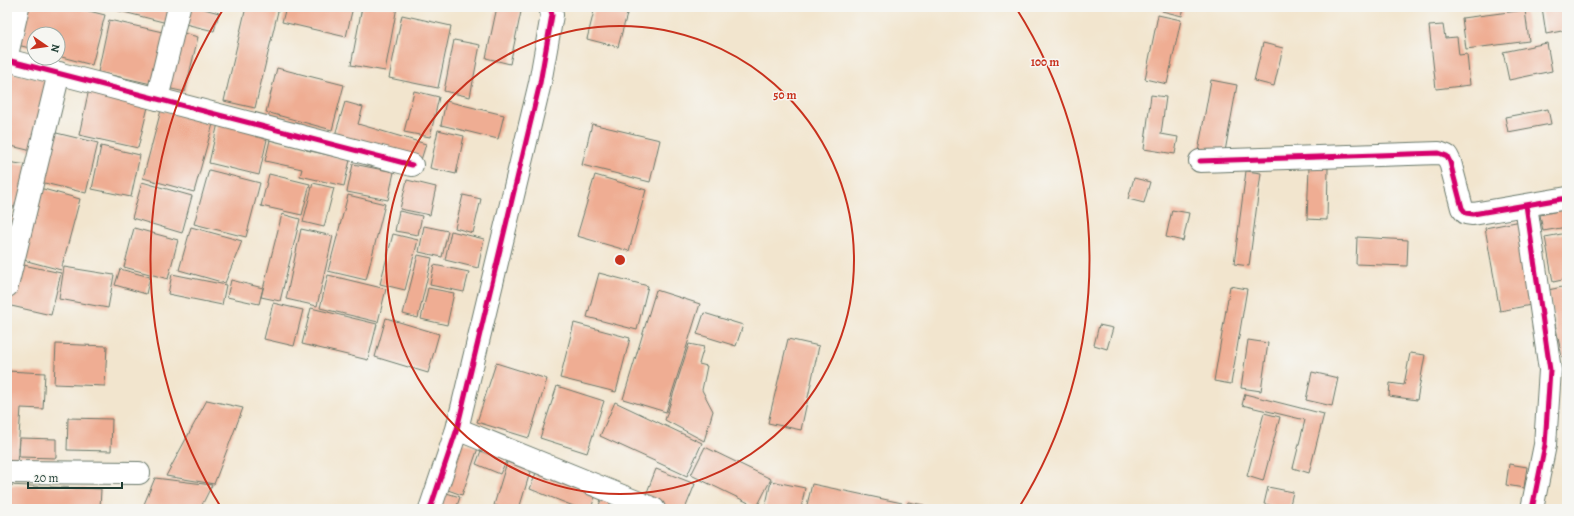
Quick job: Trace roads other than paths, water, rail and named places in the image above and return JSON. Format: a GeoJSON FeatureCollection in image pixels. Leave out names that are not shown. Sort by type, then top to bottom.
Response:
{"type":"FeatureCollection","features":[{"type":"Feature","properties":{"kind":"street"},"geometry":{"type":"LineString","coordinates":[[7,55],[18,7]]}},
{"type":"Feature","properties":{"kind":"street"},"geometry":{"type":"LineString","coordinates":[[157,99],[179,7]]}},
{"type":"Feature","properties":{"kind":"street"},"geometry":{"type":"LineString","coordinates":[[430,509],[457,429],[540,83],[552,15],[550,7]]}},
{"type":"Feature","properties":{"kind":"street"},"geometry":{"type":"LineString","coordinates":[[7,60],[412,165]]}},
{"type":"Feature","properties":{"kind":"street"},"geometry":{"type":"LineString","coordinates":[[7,286],[59,73]]}},
{"type":"Feature","properties":{"kind":"street"},"geometry":{"type":"LineString","coordinates":[[1200,161],[1439,153],[1447,156],[1450,162],[1462,208],[1466,213],[1473,214],[1567,198]]}},
{"type":"Feature","properties":{"kind":"street"},"geometry":{"type":"LineString","coordinates":[[1526,205],[1550,370],[1545,445],[1532,509]]}},
{"type":"Feature","properties":{"kind":"street"},"geometry":{"type":"LineString","coordinates":[[457,429],[654,509]]}},
{"type":"Feature","properties":{"kind":"street"},"geometry":{"type":"LineString","coordinates":[[7,472],[139,473]]}}]}
